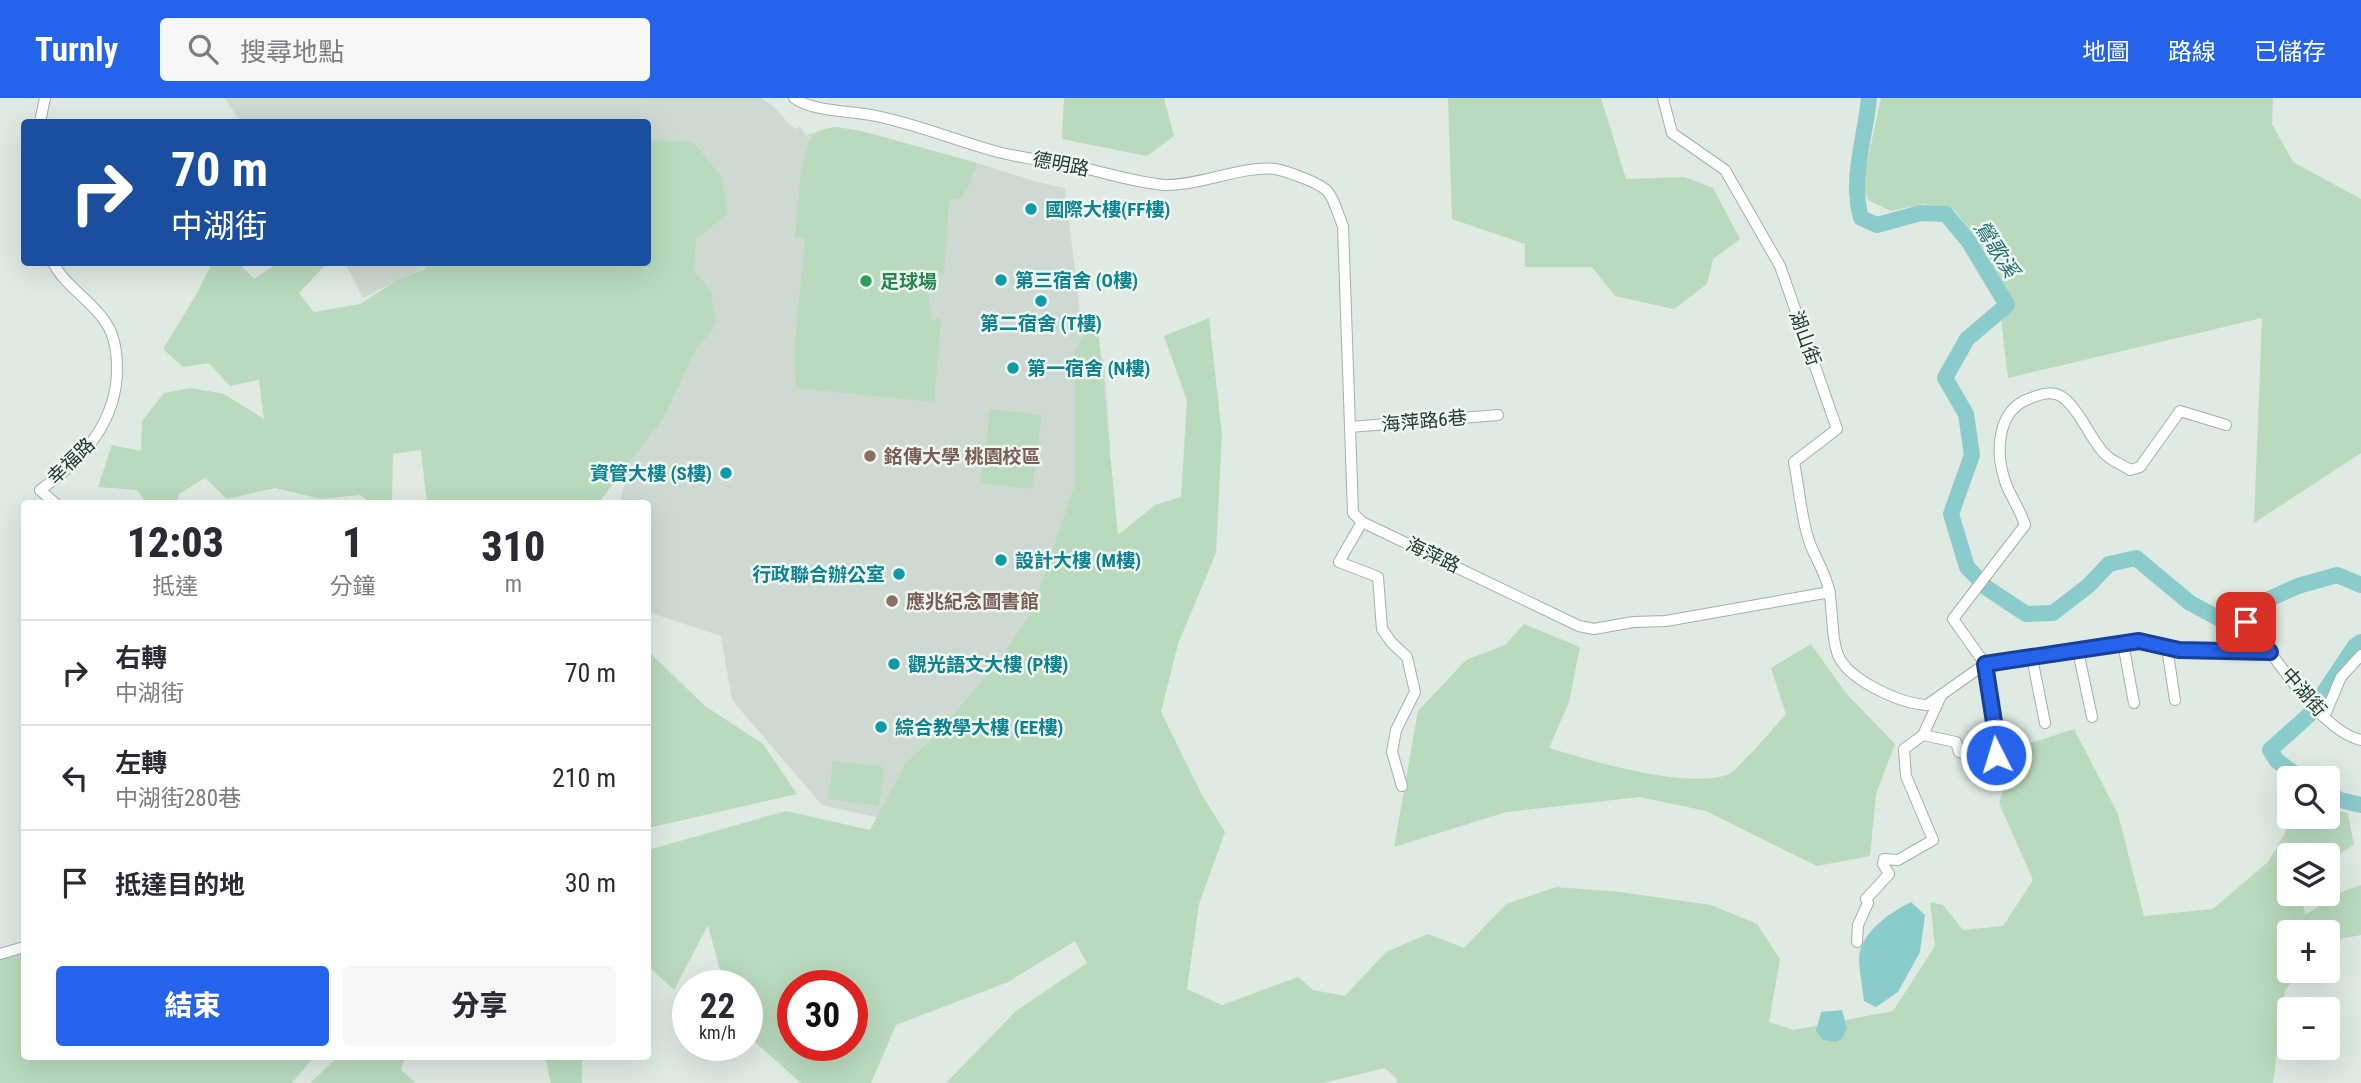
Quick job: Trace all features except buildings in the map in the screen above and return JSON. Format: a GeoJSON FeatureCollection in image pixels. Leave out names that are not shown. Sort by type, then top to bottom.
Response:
{"type":"FeatureCollection","features":[{"type":"Feature","properties":{"kind":"street"},"geometry":{"type":"LineString","coordinates":[[41,119],[45,98]]}},
{"type":"Feature","properties":{"kind":"street","name":"德明路"},"geometry":{"type":"LineString","coordinates":[[794,98],[822,108],[873,115],[923,128],[998,152],[1090,169],[1131,180],[1167,185],[1273,169],[1320,186],[1328,191],[1343,226],[1350,427]]}},
{"type":"Feature","properties":{"kind":"street","name":"湖山街"},"geometry":{"type":"LineString","coordinates":[[1663,98],[1672,133],[1725,170],[1780,266],[1833,417],[1837,429],[1794,462],[1810,542],[1822,566],[1830,592]]}},
{"type":"Feature","properties":{"kind":"street","name":"幸福路"},"geometry":{"type":"LineString","coordinates":[[51,500],[40,491],[89,448],[100,432],[114,398],[117,382],[117,354],[107,323],[56,266]]}},
{"type":"Feature","properties":{"kind":"street"},"geometry":{"type":"LineString","coordinates":[[1923,734],[1956,742],[1959,752],[1972,757],[1996,755],[1998,748],[1985,664],[1953,620],[2025,525],[2005,481],[2000,445],[2003,425],[2009,411],[2026,399],[2055,393],[2065,399],[2081,418],[2106,456],[2130,470],[2140,467],[2180,411],[2227,425]]}},
{"type":"Feature","properties":{"kind":"street","name":"海萍路6巷"},"geometry":{"type":"LineString","coordinates":[[1350,427],[1498,415]]}},
{"type":"Feature","properties":{"kind":"street"},"geometry":{"type":"LineString","coordinates":[[1350,427],[1353,513],[1362,522],[1339,562],[1378,578],[1382,629],[1407,657],[1415,692],[1396,730],[1392,752],[1402,786]]}},
{"type":"Feature","properties":{"kind":"street","name":"海萍路"},"geometry":{"type":"LineString","coordinates":[[1362,522],[1579,626],[1594,629],[1633,622],[1666,621],[1830,592]]}},
{"type":"Feature","properties":{"kind":"street","name":"中湖街"},"geometry":{"type":"LineString","coordinates":[[1830,592],[1839,658],[1853,674],[1868,685],[1918,704],[1927,705],[1985,664],[2139,641],[2179,650],[2270,652],[2337,730],[2350,738],[2361,740]]}},
{"type":"Feature","properties":{"kind":"street"},"geometry":{"type":"LineString","coordinates":[[2231,606],[2270,652]]}},
{"type":"Feature","properties":{"kind":"street"},"geometry":{"type":"LineString","coordinates":[[2123,643],[2134,703]]}},
{"type":"Feature","properties":{"kind":"street"},"geometry":{"type":"LineString","coordinates":[[2167,648],[2175,700]]}},
{"type":"Feature","properties":{"kind":"street"},"geometry":{"type":"LineString","coordinates":[[2078,651],[2092,717]]}},
{"type":"Feature","properties":{"kind":"street"},"geometry":{"type":"LineString","coordinates":[[2321,714],[2341,677],[2361,655]]}},
{"type":"Feature","properties":{"kind":"street"},"geometry":{"type":"LineString","coordinates":[[2032,658],[2045,723]]}},
{"type":"Feature","properties":{"kind":"street"},"geometry":{"type":"LineString","coordinates":[[1857,942],[1858,925],[1868,903],[1866,899],[1889,874],[1883,864],[1884,859],[1898,860],[1933,840],[1906,776],[1904,749],[1923,734],[1941,696]]}},
{"type":"Feature","properties":{"kind":"street"},"geometry":{"type":"LineString","coordinates":[[0,954],[21,948]]}},
{"type":"Feature","properties":{"kind":"shaded area","name":"銘傳大學 桃園校區"},"geometry":{"type":"Polygon","coordinates":[[[225,98],[761,98],[773,106],[791,126],[796,129],[800,127],[806,135],[836,127],[861,131],[1065,188],[1081,322],[1104,361],[1110,447],[1066,634],[893,821],[822,805],[732,700],[721,636],[651,613],[651,500],[620,500],[630,465],[641,388],[648,266],[651,266],[651,119],[238,119],[225,98]]]}},
{"type":"Feature","properties":{"kind":"shaded area"},"geometry":{"type":"Polygon","coordinates":[[[347,266],[425,266],[425,267],[363,298],[347,266]]]}},
{"type":"Feature","properties":{"kind":"green space"},"geometry":{"type":"Polygon","coordinates":[[[1064,98],[1164,98],[1174,136],[1147,156],[1062,139],[1064,98]]]}},
{"type":"Feature","properties":{"kind":"green space"},"geometry":{"type":"Polygon","coordinates":[[[1448,98],[1601,98],[1626,179],[1685,177],[1713,188],[1740,239],[1713,259],[1707,284],[1674,309],[1615,296],[1592,267],[1525,267],[1525,244],[1452,219],[1448,98]]]}},
{"type":"Feature","properties":{"kind":"green space"},"geometry":{"type":"Polygon","coordinates":[[[1881,98],[2273,98],[2272,124],[2293,162],[2361,199],[2361,453],[2254,523],[2262,318],[2008,378],[1997,285],[1990,258],[1954,209],[1924,204],[1891,211],[1868,200],[1863,181],[1881,98]]]}},
{"type":"Feature","properties":{"kind":"green space"},"geometry":{"type":"Polygon","coordinates":[[[836,127],[861,131],[977,163],[968,188],[960,199],[949,199],[944,274],[938,271],[928,293],[931,320],[941,318],[934,402],[796,388],[794,353],[805,239],[795,237],[802,167],[815,134],[836,127]]]}},
{"type":"Feature","properties":{"kind":"green space"},"geometry":{"type":"Polygon","coordinates":[[[651,140],[693,142],[721,176],[728,213],[696,239],[694,270],[711,292],[716,324],[693,354],[664,417],[601,500],[427,500],[421,450],[393,454],[392,500],[367,500],[360,495],[321,499],[275,488],[227,499],[205,478],[179,494],[178,500],[144,500],[137,490],[98,487],[112,445],[141,451],[142,421],[164,393],[191,388],[224,394],[264,419],[259,380],[230,386],[209,363],[183,367],[163,349],[210,266],[242,266],[254,279],[273,266],[324,266],[299,293],[314,312],[360,304],[396,281],[426,268],[651,266],[651,140]]]}},
{"type":"Feature","properties":{"kind":"green space"},"geometry":{"type":"Polygon","coordinates":[[[1097,317],[1118,535],[1155,505],[1181,497],[1187,401],[1164,336],[1209,318],[1222,435],[1216,553],[1178,644],[1161,712],[1202,795],[1225,832],[1199,904],[1187,989],[1222,1005],[1298,977],[1313,990],[1345,996],[1386,952],[1428,934],[1464,948],[1506,904],[1556,887],[1620,892],[1711,905],[1757,924],[1780,959],[1769,1022],[1794,1030],[1893,1011],[1935,946],[1930,902],[1943,905],[1963,930],[2003,926],[2033,880],[1999,803],[2019,747],[2074,729],[2118,814],[2144,916],[2213,909],[2268,862],[2277,847],[2277,906],[2303,906],[2305,915],[2320,906],[2340,906],[2340,893],[2361,885],[2361,935],[2340,939],[2340,920],[2277,920],[2277,983],[2291,983],[2285,990],[2284,997],[2277,997],[2277,1052],[2273,1083],[1395,1083],[1398,1080],[1385,1068],[1323,1083],[946,1083],[1016,1011],[1087,963],[1075,941],[1008,982],[896,1025],[871,1083],[801,1083],[763,1049],[763,970],[720,970],[708,925],[684,970],[672,970],[672,988],[651,969],[651,849],[786,811],[870,830],[906,763],[930,741],[995,666],[1032,612],[1075,484],[1075,350],[1097,317]]]}},
{"type":"Feature","properties":{"kind":"green space"},"geometry":{"type":"Polygon","coordinates":[[[990,409],[1042,415],[1032,489],[981,483],[990,409]]]}},
{"type":"Feature","properties":{"kind":"green space"},"geometry":{"type":"Polygon","coordinates":[[[1524,624],[1580,647],[1569,702],[1549,748],[1638,772],[1687,779],[1727,775],[1756,748],[1786,714],[1771,668],[1811,644],[1845,692],[1895,744],[1876,794],[1870,856],[1817,866],[1706,811],[1640,797],[1506,812],[1394,847],[1418,711],[1466,660],[1505,645],[1524,624]]]}},
{"type":"Feature","properties":{"kind":"green space"},"geometry":{"type":"Polygon","coordinates":[[[651,654],[705,706],[763,744],[797,794],[651,827],[651,654]]]}},
{"type":"Feature","properties":{"kind":"green space"},"geometry":{"type":"Polygon","coordinates":[[[833,761],[884,767],[879,806],[828,799],[833,761]]]}},
{"type":"Feature","properties":{"kind":"green space"},"geometry":{"type":"Polygon","coordinates":[[[2340,811],[2348,814],[2354,845],[2340,854],[2340,843],[2279,843],[2286,829],[2340,829],[2340,811]]]}},
{"type":"Feature","properties":{"kind":"green space"},"geometry":{"type":"Polygon","coordinates":[[[21,953],[21,1060],[311,1060],[292,1083],[0,1083],[0,958],[21,953]]]}},
{"type":"Feature","properties":{"kind":"green space"},"geometry":{"type":"Polygon","coordinates":[[[335,1060],[404,1060],[401,1070],[416,1083],[310,1083],[335,1060]]]}},
{"type":"Feature","properties":{"kind":"green space"},"geometry":{"type":"Polygon","coordinates":[[[546,1060],[582,1060],[582,1083],[551,1083],[546,1060]]]}},
{"type":"Feature","properties":{"kind":"water"},"geometry":{"type":"Polygon","coordinates":[[[1911,902],[1925,915],[1920,952],[1898,992],[1876,1007],[1864,1001],[1860,951],[1874,928],[1911,902]]]}},
{"type":"Feature","properties":{"kind":"water"},"geometry":{"type":"Polygon","coordinates":[[[1842,1010],[1847,1028],[1842,1039],[1836,1042],[1823,1040],[1816,1031],[1821,1012],[1842,1010]]]}},
{"type":"Feature","properties":{"kind":"waterway","name":"鶯歌溪"},"geometry":{"type":"LineString","coordinates":[[1869,98],[1858,173],[1861,218],[1877,225],[1921,213],[1946,214],[1969,242],[2007,305],[1967,339],[1945,378],[1966,414],[1972,455],[1951,514],[1967,567],[1987,588],[2026,614],[2053,613],[2088,586],[2109,564],[2136,558],[2190,603],[2222,620],[2298,586],[2337,575],[2361,585]]}},
{"type":"Feature","properties":{"kind":"waterway","name":"鶯歌溪"},"geometry":{"type":"LineString","coordinates":[[2284,766],[2270,750],[2309,715],[2355,646],[2361,642]]}},
{"type":"Feature","properties":{"kind":"waterway","name":"鶯歌溪"},"geometry":{"type":"LineString","coordinates":[[2340,800],[2361,805]]}},
{"type":"Feature","properties":{"kind":"place","name":"國際大樓(FF樓)"},"geometry":{"type":"Point","coordinates":[1031,209]}},
{"type":"Feature","properties":{"kind":"place","name":"第三宿舍 (O樓)"},"geometry":{"type":"Point","coordinates":[1001,280]}},
{"type":"Feature","properties":{"kind":"place","name":"足球場"},"geometry":{"type":"Point","coordinates":[866,281]}},
{"type":"Feature","properties":{"kind":"place","name":"第二宿舍 (T樓)"},"geometry":{"type":"Point","coordinates":[1041,301]}},
{"type":"Feature","properties":{"kind":"place","name":"第一宿舍 (N樓)"},"geometry":{"type":"Point","coordinates":[1013,368]}},
{"type":"Feature","properties":{"kind":"place","name":"銘傳大學 桃園校區"},"geometry":{"type":"Point","coordinates":[870,456]}},
{"type":"Feature","properties":{"kind":"place","name":"資管大樓 (S樓)"},"geometry":{"type":"Point","coordinates":[726,473]}},
{"type":"Feature","properties":{"kind":"place","name":"設計大樓 (M樓)"},"geometry":{"type":"Point","coordinates":[1001,560]}},
{"type":"Feature","properties":{"kind":"place","name":"行政聯合辦公室"},"geometry":{"type":"Point","coordinates":[899,574]}},
{"type":"Feature","properties":{"kind":"place","name":"應兆紀念圖書館"},"geometry":{"type":"Point","coordinates":[892,601]}},
{"type":"Feature","properties":{"kind":"place","name":"觀光語文大樓 (P樓)"},"geometry":{"type":"Point","coordinates":[894,664]}},
{"type":"Feature","properties":{"kind":"place","name":"綜合教學大樓 (EE樓)"},"geometry":{"type":"Point","coordinates":[881,727]}},
{"type":"Feature","properties":{"kind":"route"},"geometry":{"type":"LineString","coordinates":[[1996,755],[1998,748],[1985,664],[2139,641],[2179,650],[2270,652],[2246,622]]}}]}
